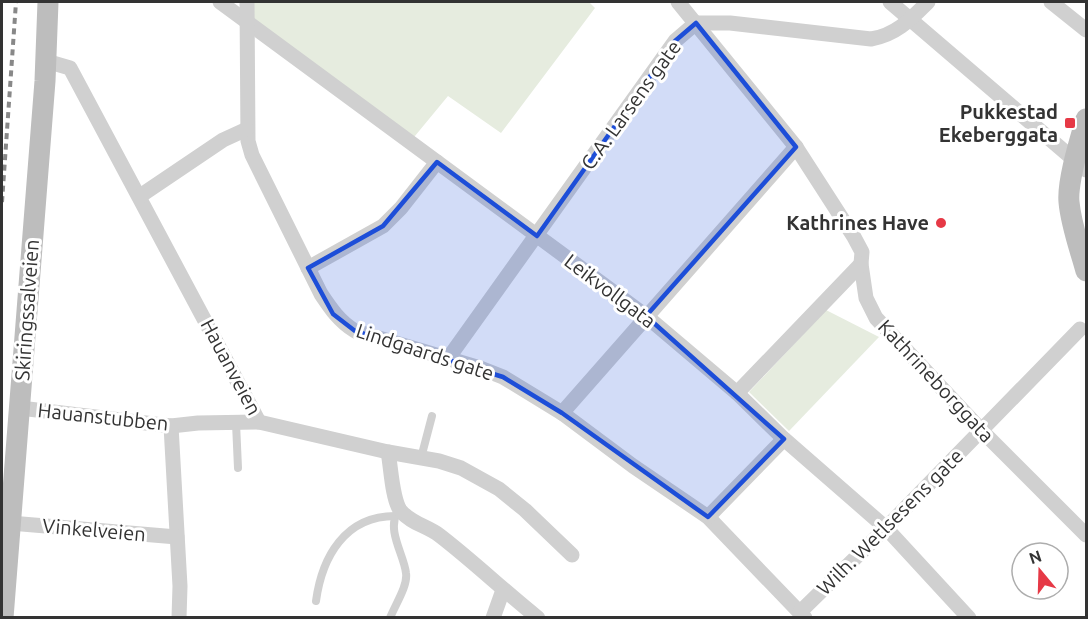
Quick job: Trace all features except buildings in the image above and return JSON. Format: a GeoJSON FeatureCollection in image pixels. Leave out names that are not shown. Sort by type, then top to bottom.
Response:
{"type":"FeatureCollection","features":[{"type":"Feature","properties":{"kind":"main road","name":"Skiringssalveien"},"geometry":{"type":"LineString","coordinates":[[3,618],[46,61],[48,2]]}},
{"type":"Feature","properties":{"kind":"main road"},"geometry":{"type":"LineString","coordinates":[[1086,119],[1081,166],[1068,199],[1086,271]]}},
{"type":"Feature","properties":{"kind":"street","name":"Leikvollgata"},"geometry":{"type":"LineString","coordinates":[[220,2],[646,316],[737,393],[784,439],[886,528],[969,618]]}},
{"type":"Feature","properties":{"kind":"street","name":"Lindgaards gate"},"geometry":{"type":"LineString","coordinates":[[247,2],[247,129],[252,154],[333,314],[355,331],[503,377],[562,413],[633,466],[708,517],[803,615]]}},
{"type":"Feature","properties":{"kind":"street","name":"Kathrineborggata"},"geometry":{"type":"LineString","coordinates":[[678,2],[796,147],[854,237],[862,252],[861,264],[866,298],[876,318],[981,430],[1086,535]]}},
{"type":"Feature","properties":{"kind":"street"},"geometry":{"type":"LineString","coordinates":[[890,2],[1081,166]]}},
{"type":"Feature","properties":{"kind":"street","name":"C.A. Larsens gate"},"geometry":{"type":"LineString","coordinates":[[447,360],[675,41],[696,23],[730,23],[871,39],[884,37],[896,31],[928,2]]}},
{"type":"Feature","properties":{"kind":"street"},"geometry":{"type":"LineString","coordinates":[[1051,2],[1086,30]]}},
{"type":"Feature","properties":{"kind":"street","name":"Hauanveien"},"geometry":{"type":"LineString","coordinates":[[46,61],[70,68],[259,422],[461,468],[499,489],[525,510],[572,555]]}},
{"type":"Feature","properties":{"kind":"street"},"geometry":{"type":"LineString","coordinates":[[140,196],[223,140],[247,129]]}},
{"type":"Feature","properties":{"kind":"street"},"geometry":{"type":"LineString","coordinates":[[562,413],[796,147]]}},
{"type":"Feature","properties":{"kind":"street"},"geometry":{"type":"LineString","coordinates":[[308,268],[383,226],[401,208],[437,162]]}},
{"type":"Feature","properties":{"kind":"street"},"geometry":{"type":"LineString","coordinates":[[737,393],[861,264]]}},
{"type":"Feature","properties":{"kind":"street","name":"Wilh. Wetlsesens gate"},"geometry":{"type":"LineString","coordinates":[[803,615],[1080,329]]}},
{"type":"Feature","properties":{"kind":"street","name":"Hauanstubben"},"geometry":{"type":"LineString","coordinates":[[20,408],[171,426],[259,422]]}},
{"type":"Feature","properties":{"kind":"street"},"geometry":{"type":"LineString","coordinates":[[171,426],[180,586],[179,618]]}},
{"type":"Feature","properties":{"kind":"street"},"geometry":{"type":"LineString","coordinates":[[708,517],[784,439]]}},
{"type":"Feature","properties":{"kind":"street"},"geometry":{"type":"LineString","coordinates":[[388,452],[398,513],[448,542],[538,618]]}},
{"type":"Feature","properties":{"kind":"street","name":"Vinkelveien"},"geometry":{"type":"LineString","coordinates":[[10,523],[177,537]]}},
{"type":"Feature","properties":{"kind":"street"},"geometry":{"type":"LineString","coordinates":[[493,618],[503,590]]}},
{"type":"Feature","properties":{"kind":"lane"},"geometry":{"type":"LineString","coordinates":[[421,458],[432,416]]}},
{"type":"Feature","properties":{"kind":"lane"},"geometry":{"type":"LineString","coordinates":[[236,423],[238,468]]}},
{"type":"Feature","properties":{"kind":"lane"},"geometry":{"type":"LineString","coordinates":[[316,601],[320,574],[350,529],[369,519],[398,513],[395,533],[407,574],[390,618]]}},
{"type":"Feature","properties":{"kind":"highlighted area"},"geometry":{"type":"Polygon","coordinates":[[[696,23],[796,147],[646,316],[784,439],[708,517],[562,413],[503,377],[355,331],[333,314],[308,268],[383,226],[437,162],[537,236],[675,41],[696,23]]]}},
{"type":"Feature","properties":{"kind":"shaded area"},"geometry":{"type":"Polygon","coordinates":[[[247,2],[589,2],[595,8],[501,133],[448,96],[410,142],[247,21],[247,2]]]}},
{"type":"Feature","properties":{"kind":"shaded area"},"geometry":{"type":"Polygon","coordinates":[[[826,310],[879,337],[789,431],[749,392],[826,310]]]}},
{"type":"Feature","properties":{"kind":"railway"},"geometry":{"type":"LineString","coordinates":[[2,202],[16,2]]}},
{"type":"Feature","properties":{"kind":"place","name":"Pukkestad Ekeberggata"},"geometry":{"type":"Point","coordinates":[1070,123]}},
{"type":"Feature","properties":{"kind":"place","name":"Kathrines Have"},"geometry":{"type":"Point","coordinates":[941,223]}}]}
